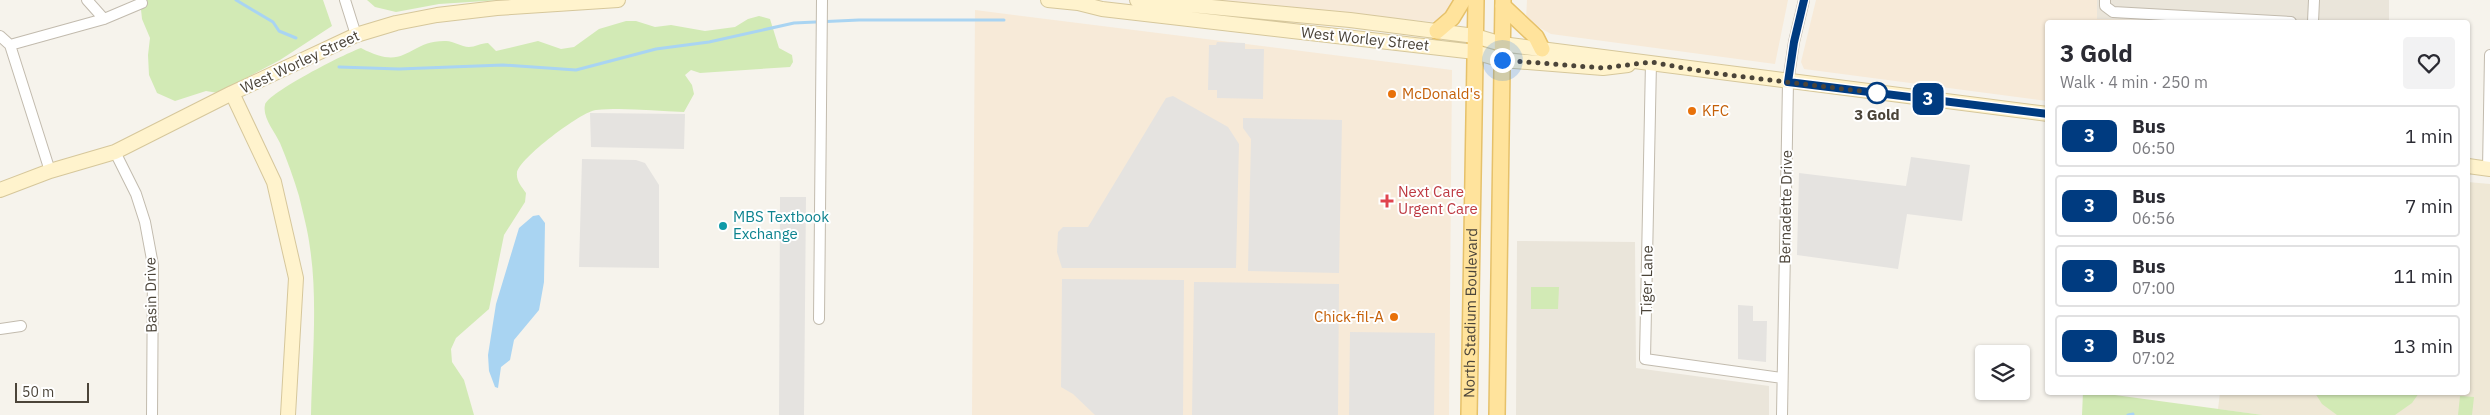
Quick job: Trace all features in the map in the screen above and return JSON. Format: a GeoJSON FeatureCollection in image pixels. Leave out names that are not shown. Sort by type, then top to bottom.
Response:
{"type":"FeatureCollection","features":[{"type":"Feature","properties":{"kind":"main road"},"geometry":{"type":"LineString","coordinates":[[1436,31],[1452,18],[1463,0]]}},
{"type":"Feature","properties":{"kind":"main road","name":"North Stadium Boulevard"},"geometry":{"type":"LineString","coordinates":[[1469,415],[1476,0]]}},
{"type":"Feature","properties":{"kind":"main road"},"geometry":{"type":"LineString","coordinates":[[1503,3],[1536,37],[1542,49]]}},
{"type":"Feature","properties":{"kind":"main road","name":"North Stadium Boulevard"},"geometry":{"type":"LineString","coordinates":[[1498,415],[1503,3]]}},
{"type":"Feature","properties":{"kind":"street"},"geometry":{"type":"LineString","coordinates":[[87,0],[104,19]]}},
{"type":"Feature","properties":{"kind":"street"},"geometry":{"type":"LineString","coordinates":[[345,0],[356,35]]}},
{"type":"Feature","properties":{"kind":"street","name":"West Worley Street"},"geometry":{"type":"LineString","coordinates":[[0,190],[50,171],[115,152],[232,93],[356,35],[396,23],[437,15],[497,8],[618,0]]}},
{"type":"Feature","properties":{"kind":"street","name":"West Worley Street"},"geometry":{"type":"LineString","coordinates":[[1048,0],[1078,3],[1102,9],[1475,52],[1502,60],[1603,68],[1651,62]]}},
{"type":"Feature","properties":{"kind":"street","name":"West Worley Street"},"geometry":{"type":"LineString","coordinates":[[1078,3],[1101,0]]}},
{"type":"Feature","properties":{"kind":"street","name":"West Worley Street"},"geometry":{"type":"LineString","coordinates":[[1137,0],[1350,20],[1475,36],[1502,44],[2045,114]]}},
{"type":"Feature","properties":{"kind":"street","name":"Bernadette Drive"},"geometry":{"type":"LineString","coordinates":[[1782,415],[1788,82],[1794,42],[1804,0]]}},
{"type":"Feature","properties":{"kind":"street"},"geometry":{"type":"LineString","coordinates":[[2105,0],[2105,6],[2114,12],[2256,20]]}},
{"type":"Feature","properties":{"kind":"street"},"geometry":{"type":"LineString","coordinates":[[2313,20],[2314,0]]}},
{"type":"Feature","properties":{"kind":"street"},"geometry":{"type":"LineString","coordinates":[[819,319],[822,3]]}},
{"type":"Feature","properties":{"kind":"street"},"geometry":{"type":"LineString","coordinates":[[10,45],[104,19],[142,4]]}},
{"type":"Feature","properties":{"kind":"street"},"geometry":{"type":"LineString","coordinates":[[0,36],[10,45],[50,171]]}},
{"type":"Feature","properties":{"kind":"street"},"geometry":{"type":"LineString","coordinates":[[2470,166],[2489,169],[2490,55]]}},
{"type":"Feature","properties":{"kind":"street","name":"Tiger Lane"},"geometry":{"type":"LineString","coordinates":[[1651,62],[1645,360],[1782,378]]}},
{"type":"Feature","properties":{"kind":"street"},"geometry":{"type":"LineString","coordinates":[[232,93],[274,182],[296,278],[288,415]]}},
{"type":"Feature","properties":{"kind":"street","name":"Basin Drive"},"geometry":{"type":"LineString","coordinates":[[115,152],[136,194],[146,222],[152,265],[152,415]]}},
{"type":"Feature","properties":{"kind":"street"},"geometry":{"type":"LineString","coordinates":[[0,329],[21,326]]}},
{"type":"Feature","properties":{"kind":"shaded area"},"geometry":{"type":"Polygon","coordinates":[[[1207,0],[1455,0],[1443,18],[1432,22],[1207,0]]]}},
{"type":"Feature","properties":{"kind":"shaded area"},"geometry":{"type":"Polygon","coordinates":[[[1527,0],[1788,0],[1775,64],[1551,34],[1526,20],[1527,0]]]}},
{"type":"Feature","properties":{"kind":"shaded area"},"geometry":{"type":"Polygon","coordinates":[[[1816,0],[2097,0],[2097,19],[2159,20],[2045,20],[2045,101],[1804,69],[1801,62],[1816,0]]]}},
{"type":"Feature","properties":{"kind":"shaded area"},"geometry":{"type":"Polygon","coordinates":[[[2097,0],[2389,0],[2389,20],[2097,19],[2097,0]]]}},
{"type":"Feature","properties":{"kind":"shaded area"},"geometry":{"type":"Polygon","coordinates":[[[975,10],[1452,70],[1449,415],[972,415],[975,10]]]}},
{"type":"Feature","properties":{"kind":"shaded area"},"geometry":{"type":"Polygon","coordinates":[[[1217,42],[1245,43],[1245,49],[1264,49],[1263,99],[1217,98],[1217,90],[1208,90],[1209,45],[1216,45],[1217,42]]]}},
{"type":"Feature","properties":{"kind":"shaded area"},"geometry":{"type":"Polygon","coordinates":[[[1173,96],[1228,127],[1239,144],[1236,268],[1062,268],[1057,252],[1058,232],[1063,227],[1088,227],[1166,98],[1173,96]]]}},
{"type":"Feature","properties":{"kind":"shaded area"},"geometry":{"type":"Polygon","coordinates":[[[590,113],[685,114],[684,149],[591,147],[590,113]]]}},
{"type":"Feature","properties":{"kind":"shaded area"},"geometry":{"type":"Polygon","coordinates":[[[1243,118],[1342,120],[1339,273],[1248,271],[1251,139],[1243,128],[1243,118]]]}},
{"type":"Feature","properties":{"kind":"shaded area"},"geometry":{"type":"Polygon","coordinates":[[[1911,157],[1970,165],[1962,221],[1907,214],[1898,269],[1797,255],[1799,173],[1906,186],[1911,157]]]}},
{"type":"Feature","properties":{"kind":"shaded area"},"geometry":{"type":"Polygon","coordinates":[[[582,159],[636,160],[645,163],[659,185],[659,268],[579,267],[582,159]]]}},
{"type":"Feature","properties":{"kind":"shaded area"},"geometry":{"type":"Polygon","coordinates":[[[2470,182],[2490,184],[2490,415],[2263,415],[2218,409],[2220,395],[2470,395],[2470,182]]]}},
{"type":"Feature","properties":{"kind":"shaded area"},"geometry":{"type":"Polygon","coordinates":[[[780,197],[806,197],[804,415],[779,415],[780,197]]]}},
{"type":"Feature","properties":{"kind":"shaded area"},"geometry":{"type":"Polygon","coordinates":[[[1517,241],[1635,242],[1636,368],[1769,386],[1769,415],[1516,415],[1517,241]]]}},
{"type":"Feature","properties":{"kind":"shaded area"},"geometry":{"type":"Polygon","coordinates":[[[1062,279],[1184,280],[1183,415],[1095,415],[1073,394],[1061,387],[1062,279]]]}},
{"type":"Feature","properties":{"kind":"shaded area"},"geometry":{"type":"Polygon","coordinates":[[[1194,282],[1339,284],[1338,415],[1192,415],[1194,282]]]}},
{"type":"Feature","properties":{"kind":"shaded area"},"geometry":{"type":"Polygon","coordinates":[[[1738,305],[1753,306],[1753,321],[1767,321],[1766,362],[1738,359],[1738,305]]]}},
{"type":"Feature","properties":{"kind":"shaded area"},"geometry":{"type":"Polygon","coordinates":[[[1350,332],[1435,333],[1434,415],[1349,415],[1350,332]]]}},
{"type":"Feature","properties":{"kind":"green space"},"geometry":{"type":"Polygon","coordinates":[[[140,0],[323,0],[332,26],[280,60],[218,93],[206,91],[175,101],[157,93],[149,75],[148,55],[150,38],[142,19],[140,0]]]}},
{"type":"Feature","properties":{"kind":"green space"},"geometry":{"type":"Polygon","coordinates":[[[367,0],[501,0],[439,4],[396,12],[375,7],[367,0]]]}},
{"type":"Feature","properties":{"kind":"green space"},"geometry":{"type":"Polygon","coordinates":[[[759,16],[770,19],[779,48],[792,55],[793,62],[790,67],[700,73],[691,70],[685,75],[692,85],[694,94],[684,112],[617,109],[589,112],[539,147],[520,166],[517,179],[526,193],[525,202],[504,235],[489,309],[456,338],[451,349],[452,362],[464,380],[474,415],[311,415],[314,289],[310,248],[295,183],[280,143],[265,114],[265,105],[269,99],[308,74],[361,48],[377,55],[389,57],[407,54],[433,42],[446,41],[469,47],[488,43],[496,51],[538,41],[561,49],[574,47],[599,29],[626,21],[636,21],[655,27],[671,25],[705,31],[735,27],[748,19],[759,16]]]}},
{"type":"Feature","properties":{"kind":"green space"},"geometry":{"type":"Polygon","coordinates":[[[1531,287],[1559,287],[1558,309],[1531,309],[1531,287]]]}},
{"type":"Feature","properties":{"kind":"green space"},"geometry":{"type":"Polygon","coordinates":[[[2083,395],[2115,395],[2263,415],[2082,415],[2083,395]]]}},
{"type":"Feature","properties":{"kind":"green space"},"geometry":{"type":"Polygon","coordinates":[[[2316,395],[2418,395],[2412,403],[2395,415],[2337,415],[2322,404],[2316,395]]]}},
{"type":"Feature","properties":{"kind":"green space"},"geometry":{"type":"Polygon","coordinates":[[[2460,396],[2474,397],[2472,415],[2458,415],[2460,396]]]}},
{"type":"Feature","properties":{"kind":"water"},"geometry":{"type":"Polygon","coordinates":[[[539,215],[545,223],[544,282],[539,310],[514,340],[510,360],[501,367],[498,388],[495,387],[489,371],[488,355],[496,304],[519,228],[533,216],[539,215]]]}},
{"type":"Feature","properties":{"kind":"waterway"},"geometry":{"type":"LineString","coordinates":[[236,0],[273,22],[279,31],[296,38]]}},
{"type":"Feature","properties":{"kind":"waterway"},"geometry":{"type":"LineString","coordinates":[[339,67],[399,69],[503,65],[576,70],[656,49],[709,42],[794,23],[859,20],[1004,20]]}},
{"type":"Feature","properties":{"kind":"waterway"},"geometry":{"type":"LineString","coordinates":[[2128,415],[2133,414]]}},
{"type":"Feature","properties":{"kind":"bus line","name":"3"},"geometry":{"type":"LineString","coordinates":[[1804,0],[1794,42],[1788,82],[2045,114]]}},
{"type":"Feature","properties":{"kind":"place","name":"3 Gold"},"geometry":{"type":"Point","coordinates":[1877,93]}},
{"type":"Feature","properties":{"kind":"place","name":"McDonald's"},"geometry":{"type":"Point","coordinates":[1392,94]}},
{"type":"Feature","properties":{"kind":"place","name":"KFC"},"geometry":{"type":"Point","coordinates":[1692,111]}},
{"type":"Feature","properties":{"kind":"place","name":"Next Care Urgent Care"},"geometry":{"type":"Point","coordinates":[1387,201]}},
{"type":"Feature","properties":{"kind":"place","name":"MBS Textbook Exchange"},"geometry":{"type":"Point","coordinates":[723,226]}},
{"type":"Feature","properties":{"kind":"place","name":"Chick-fil-A"},"geometry":{"type":"Point","coordinates":[1394,317]}},
{"type":"Feature","properties":{"kind":"route"},"geometry":{"type":"LineString","coordinates":[[1502,60],[1603,68],[1651,62],[1712,73],[1877,93]]}}]}
